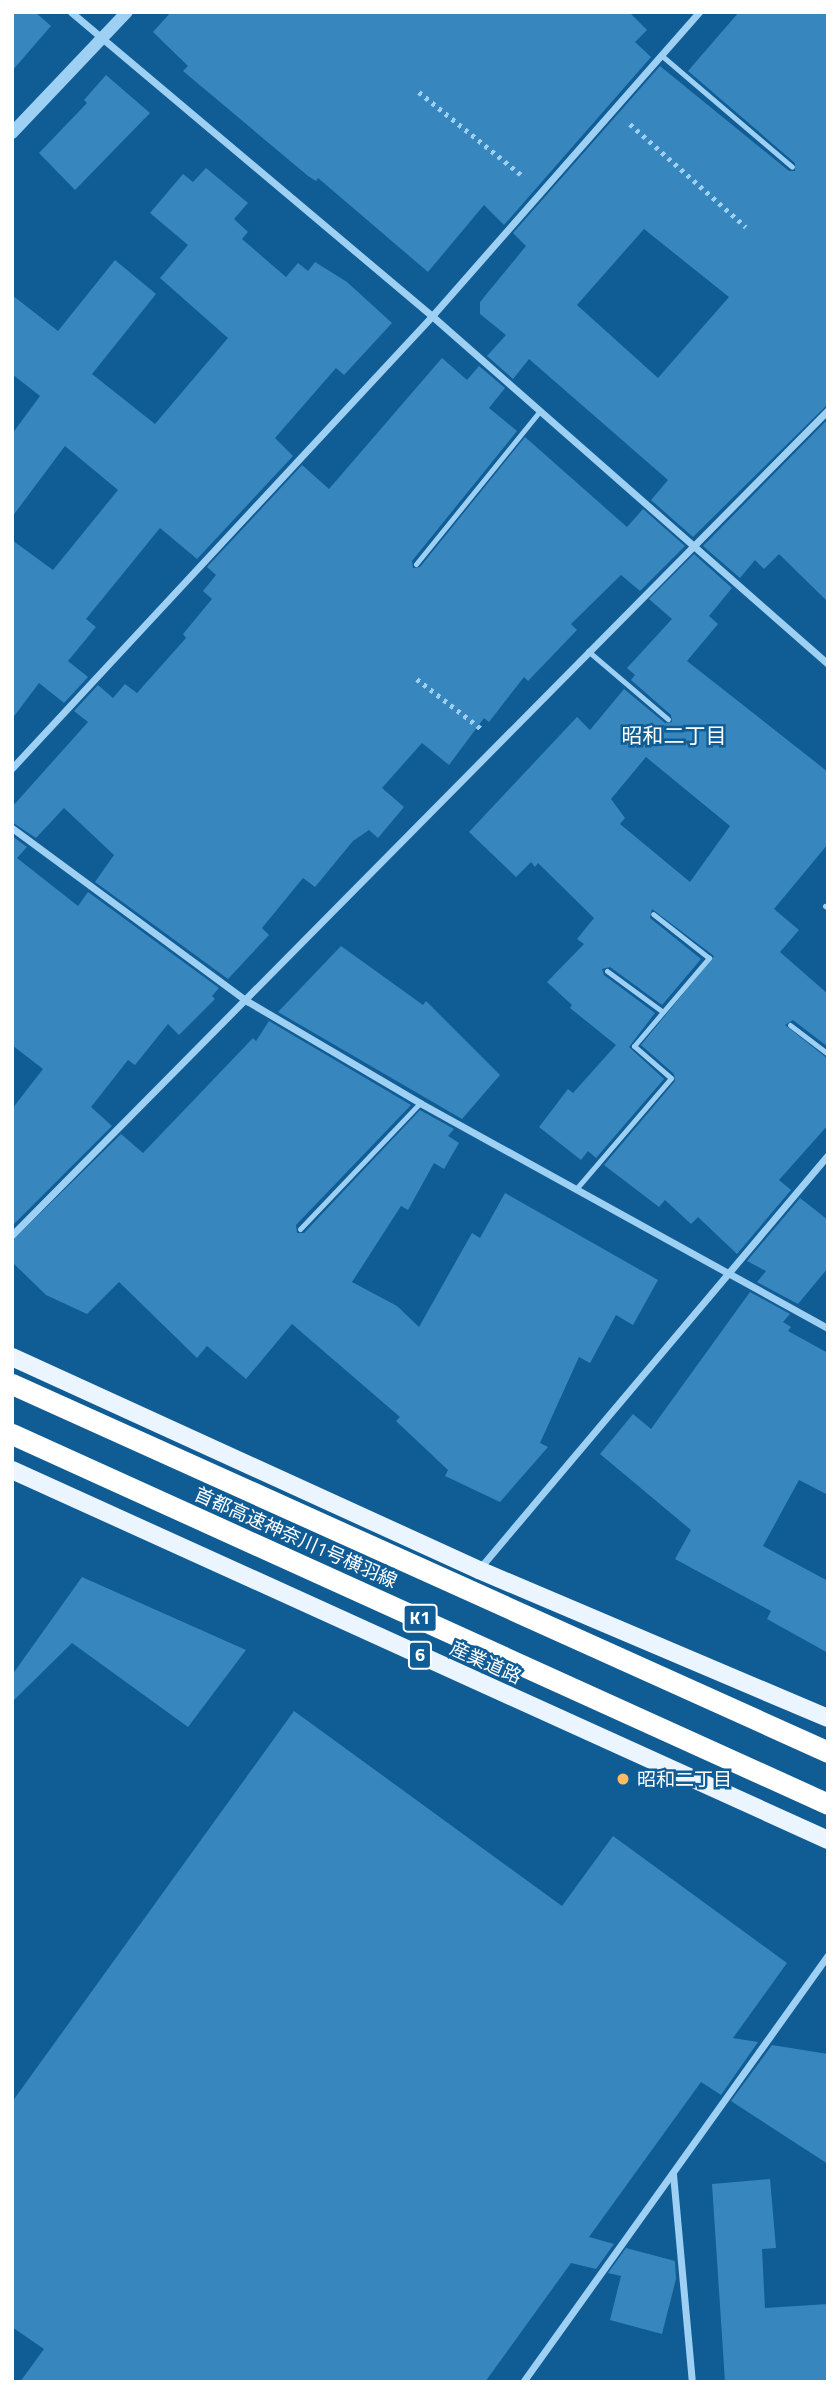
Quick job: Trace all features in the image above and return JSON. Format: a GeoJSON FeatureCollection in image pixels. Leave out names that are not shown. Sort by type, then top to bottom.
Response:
{"type":"FeatureCollection","features":[{"type":"Feature","properties":{"kind":"highway","name":"首都高速神奈川1号横羽線"},"geometry":{"type":"LineString","coordinates":[[12,1384],[828,1752]]}},
{"type":"Feature","properties":{"kind":"highway","name":"首都高速神奈川1号横羽線"},"geometry":{"type":"LineString","coordinates":[[12,1434],[828,1804]]}},
{"type":"Feature","properties":{"kind":"main road"},"geometry":{"type":"LineString","coordinates":[[12,1357],[478,1570],[828,1718]]}},
{"type":"Feature","properties":{"kind":"main road","name":"産業道路"},"geometry":{"type":"LineString","coordinates":[[12,1470],[828,1840]]}},
{"type":"Feature","properties":{"kind":"street"},"geometry":{"type":"LineString","coordinates":[[71,12],[432,316],[691,547],[828,664]]}},
{"type":"Feature","properties":{"kind":"street"},"geometry":{"type":"LineString","coordinates":[[12,133],[127,12]]}},
{"type":"Feature","properties":{"kind":"street"},"geometry":{"type":"LineString","coordinates":[[12,768],[432,316],[699,12]]}},
{"type":"Feature","properties":{"kind":"street"},"geometry":{"type":"LineString","coordinates":[[12,1235],[247,1001],[588,651],[828,410]]}},
{"type":"Feature","properties":{"kind":"street"},"geometry":{"type":"LineString","coordinates":[[12,828],[247,1001],[420,1103],[828,1328]]}},
{"type":"Feature","properties":{"kind":"street"},"geometry":{"type":"LineString","coordinates":[[478,1570],[828,1155]]}},
{"type":"Feature","properties":{"kind":"street"},"geometry":{"type":"LineString","coordinates":[[523,2382],[828,1955]]}},
{"type":"Feature","properties":{"kind":"street"},"geometry":{"type":"LineString","coordinates":[[673,2173],[692,2382]]}},
{"type":"Feature","properties":{"kind":"lane"},"geometry":{"type":"LineString","coordinates":[[661,55],[792,167]]}},
{"type":"Feature","properties":{"kind":"lane"},"geometry":{"type":"LineString","coordinates":[[416,564],[539,412]]}},
{"type":"Feature","properties":{"kind":"lane"},"geometry":{"type":"LineString","coordinates":[[588,651],[668,719]]}},
{"type":"Feature","properties":{"kind":"lane"},"geometry":{"type":"LineString","coordinates":[[576,1189],[671,1078],[634,1045],[709,958],[653,914]]}},
{"type":"Feature","properties":{"kind":"lane"},"geometry":{"type":"LineString","coordinates":[[607,971],[663,1012]]}},
{"type":"Feature","properties":{"kind":"lane"},"geometry":{"type":"LineString","coordinates":[[790,1026],[828,1054]]}},
{"type":"Feature","properties":{"kind":"lane"},"geometry":{"type":"LineString","coordinates":[[300,1229],[420,1103]]}},
{"type":"Feature","properties":{"kind":"path"},"geometry":{"type":"LineString","coordinates":[[419,92],[541,192]]}},
{"type":"Feature","properties":{"kind":"path"},"geometry":{"type":"LineString","coordinates":[[613,110],[746,227]]}},
{"type":"Feature","properties":{"kind":"path"},"geometry":{"type":"LineString","coordinates":[[417,679],[499,742]]}},
{"type":"Feature","properties":{"kind":"building"},"geometry":{"type":"Polygon","coordinates":[[[12,12],[35,12],[51,26],[12,71],[12,12]]]}},
{"type":"Feature","properties":{"kind":"building"},"geometry":{"type":"Polygon","coordinates":[[[171,12],[629,12],[647,30],[635,42],[651,57],[504,225],[484,205],[428,272],[318,178],[316,181],[308,176],[183,71],[188,66],[153,32],[171,12]]]}},
{"type":"Feature","properties":{"kind":"building"},"geometry":{"type":"Polygon","coordinates":[[[739,12],[828,12],[828,404],[693,537],[651,500],[668,480],[529,359],[513,379],[487,356],[506,335],[480,314],[480,302],[526,246],[513,233],[660,66],[789,171],[795,171],[795,163],[688,71],[739,12]],[[644,229],[577,305],[658,378],[729,297],[644,229]]]}},
{"type":"Feature","properties":{"kind":"building"},"geometry":{"type":"Polygon","coordinates":[[[106,75],[150,113],[75,190],[39,153],[87,103],[84,100],[106,75]]]}},
{"type":"Feature","properties":{"kind":"building"},"geometry":{"type":"Polygon","coordinates":[[[206,168],[248,203],[234,219],[248,232],[242,239],[286,277],[298,263],[308,271],[315,262],[347,282],[392,323],[344,375],[336,368],[275,438],[293,456],[197,559],[160,528],[86,619],[96,627],[68,661],[88,677],[64,703],[39,683],[12,719],[12,540],[53,570],[118,490],[65,446],[12,517],[12,434],[40,396],[12,374],[12,295],[58,331],[115,260],[156,294],[92,374],[155,424],[228,338],[160,278],[188,245],[150,213],[183,174],[193,182],[206,168]]]}},
{"type":"Feature","properties":{"kind":"building"},"geometry":{"type":"Polygon","coordinates":[[[442,358],[467,380],[479,366],[505,388],[489,408],[517,431],[412,561],[413,568],[420,567],[525,437],[627,527],[643,509],[685,546],[640,591],[621,575],[571,624],[577,630],[528,681],[524,677],[489,722],[484,718],[449,765],[422,743],[382,788],[404,807],[378,838],[369,830],[353,841],[315,887],[303,878],[262,928],[269,935],[228,979],[95,882],[114,855],[64,808],[36,838],[12,822],[12,807],[88,722],[74,711],[98,685],[113,698],[125,684],[137,693],[186,638],[183,634],[212,599],[203,591],[216,575],[207,567],[302,465],[329,489],[442,358]]]}},
{"type":"Feature","properties":{"kind":"building"},"geometry":{"type":"Polygon","coordinates":[[[828,419],[828,602],[779,554],[764,569],[755,560],[740,578],[703,546],[828,419]]]}},
{"type":"Feature","properties":{"kind":"building"},"geometry":{"type":"Polygon","coordinates":[[[694,554],[732,588],[709,616],[718,624],[687,661],[828,772],[828,844],[774,909],[799,930],[780,952],[828,994],[828,1047],[793,1020],[785,1025],[828,1059],[828,1125],[779,1180],[791,1190],[737,1254],[698,1217],[691,1224],[665,1200],[659,1207],[604,1165],[675,1081],[674,1074],[641,1045],[714,956],[652,909],[650,918],[701,959],[662,1005],[610,967],[602,969],[604,975],[655,1013],[629,1047],[664,1079],[596,1158],[588,1151],[581,1160],[539,1127],[568,1089],[573,1093],[616,1045],[570,1008],[572,1005],[547,982],[584,944],[577,939],[594,918],[538,863],[535,867],[531,862],[516,877],[469,832],[577,717],[590,730],[624,689],[665,723],[672,722],[671,715],[631,680],[635,675],[627,668],[672,619],[649,599],[694,554]],[[646,757],[611,799],[625,818],[620,824],[690,882],[730,826],[646,757]]]}},
{"type":"Feature","properties":{"kind":"building"},"geometry":{"type":"Polygon","coordinates":[[[12,836],[27,847],[17,858],[78,906],[88,892],[219,988],[212,996],[215,999],[179,1035],[168,1024],[135,1065],[128,1060],[91,1107],[112,1126],[12,1226],[12,1109],[43,1069],[12,1045],[12,836]]]}},
{"type":"Feature","properties":{"kind":"building"},"geometry":{"type":"Polygon","coordinates":[[[341,946],[423,1005],[426,1001],[500,1075],[462,1119],[278,1012],[341,946]]]}},
{"type":"Feature","properties":{"kind":"building"},"geometry":{"type":"Polygon","coordinates":[[[269,1021],[411,1105],[296,1225],[297,1233],[304,1233],[420,1110],[454,1129],[448,1136],[459,1143],[444,1169],[434,1163],[408,1210],[401,1206],[352,1282],[397,1306],[419,1327],[472,1233],[480,1238],[505,1193],[658,1280],[633,1325],[616,1315],[590,1363],[579,1357],[540,1443],[548,1447],[500,1502],[445,1476],[448,1470],[396,1421],[400,1417],[292,1324],[246,1379],[207,1346],[197,1358],[119,1282],[87,1314],[46,1295],[12,1262],[12,1241],[121,1134],[143,1153],[253,1038],[256,1041],[269,1021]]]}},
{"type":"Feature","properties":{"kind":"building"},"geometry":{"type":"Polygon","coordinates":[[[800,1198],[828,1220],[828,1268],[798,1304],[757,1282],[766,1271],[747,1261],[800,1198]]]}},
{"type":"Feature","properties":{"kind":"building"},"geometry":{"type":"Polygon","coordinates":[[[750,1292],[790,1314],[783,1322],[791,1327],[788,1331],[828,1353],[828,1495],[799,1480],[763,1546],[828,1581],[828,1653],[767,1619],[771,1611],[675,1559],[691,1530],[600,1454],[633,1414],[651,1429],[750,1292]]]}},
{"type":"Feature","properties":{"kind":"building"},"geometry":{"type":"Polygon","coordinates":[[[82,1577],[246,1650],[188,1727],[72,1643],[12,1702],[12,1675],[82,1577]]]}},
{"type":"Feature","properties":{"kind":"building"},"geometry":{"type":"Polygon","coordinates":[[[294,1711],[562,1906],[613,1836],[787,1963],[733,2038],[758,2042],[721,2095],[701,2082],[589,2237],[614,2244],[596,2269],[571,2263],[485,2382],[20,2382],[44,2349],[12,2327],[12,2102],[294,1711]]]}},
{"type":"Feature","properties":{"kind":"building"},"geometry":{"type":"Polygon","coordinates":[[[772,2045],[828,2054],[828,2164],[731,2101],[772,2045]]]}},
{"type":"Feature","properties":{"kind":"building"},"geometry":{"type":"Polygon","coordinates":[[[770,2179],[776,2248],[762,2249],[765,2308],[828,2304],[828,2382],[725,2382],[712,2184],[770,2179]]]}},
{"type":"Feature","properties":{"kind":"building"},"geometry":{"type":"Polygon","coordinates":[[[626,2248],[675,2261],[676,2279],[662,2334],[610,2320],[621,2276],[608,2273],[626,2248]]]}},
{"type":"Feature","properties":{"kind":"place","name":"昭和二丁目"},"geometry":{"type":"Point","coordinates":[623,1779]}},
{"type":"Feature","properties":{"kind":"district","name":"昭和二丁目"},"geometry":{"type":"Point","coordinates":[674,735]}}]}
